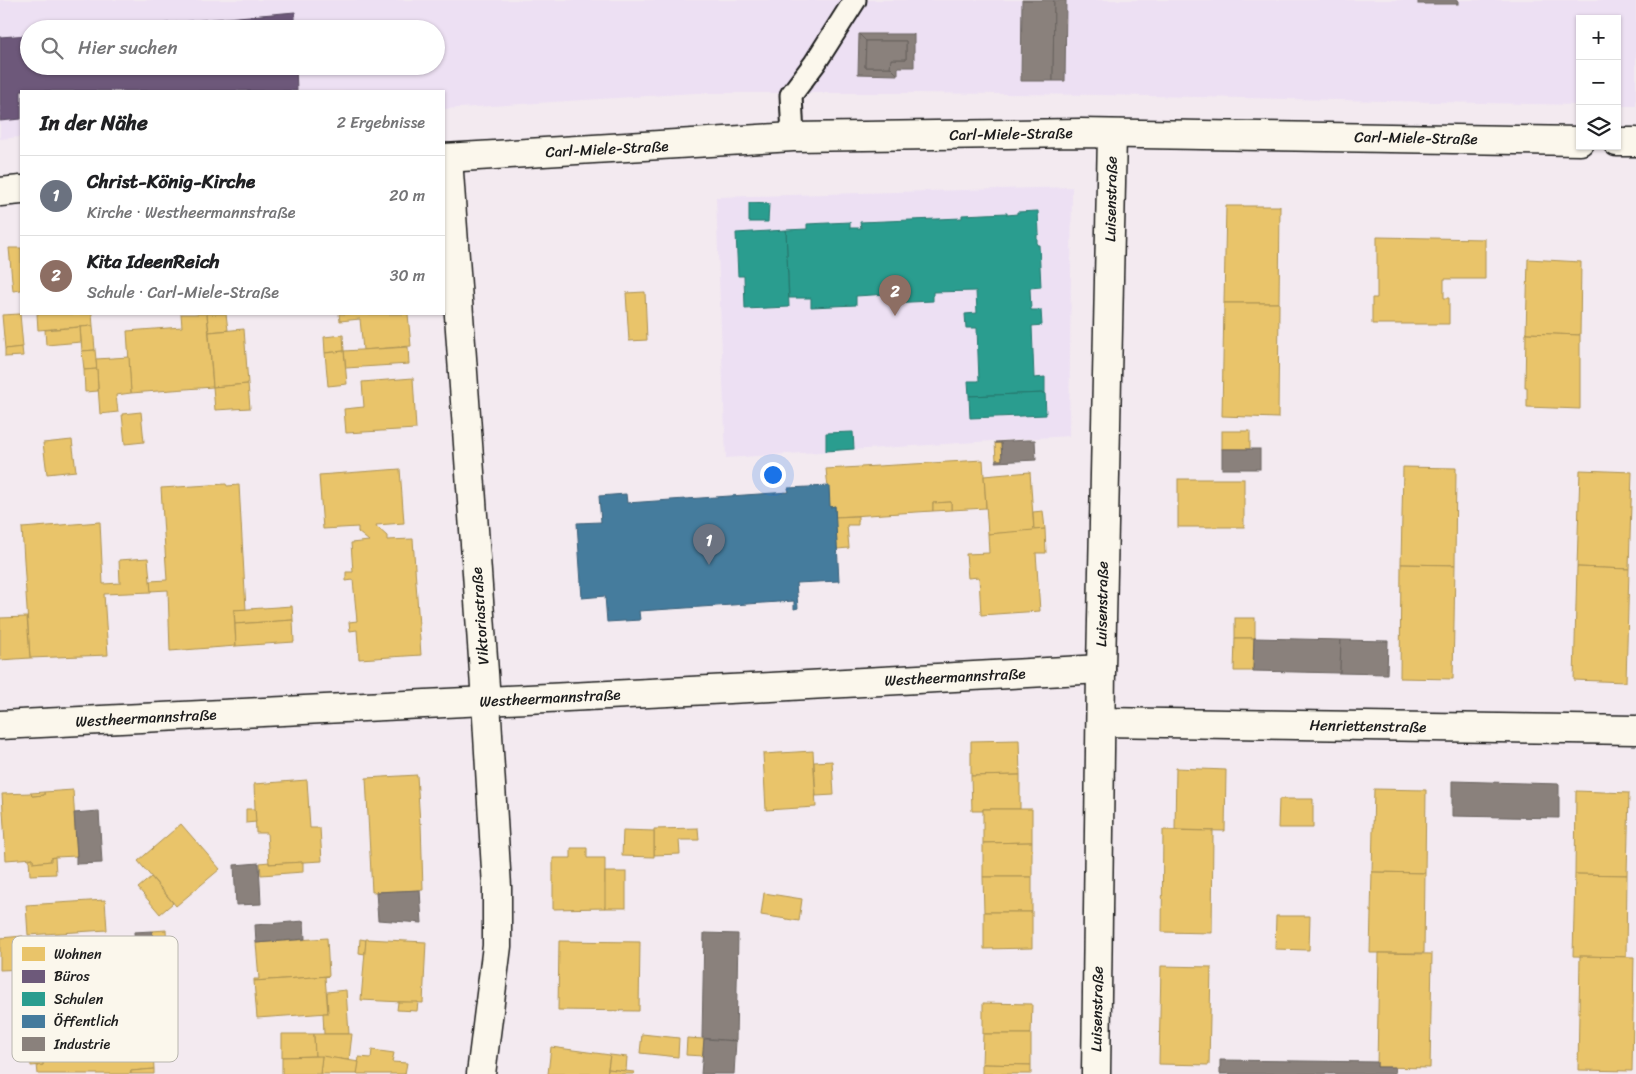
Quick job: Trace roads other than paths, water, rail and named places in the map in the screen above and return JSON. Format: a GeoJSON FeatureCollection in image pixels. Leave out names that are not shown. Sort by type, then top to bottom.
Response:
{"type":"FeatureCollection","features":[{"type":"Feature","properties":{"kind":"street","name":"Carl-Miele-Straße"},"geometry":{"type":"LineString","coordinates":[[446,158],[793,138],[1112,134],[1576,141]]}},
{"type":"Feature","properties":{"kind":"street","name":"Luisenstraße"},"geometry":{"type":"LineString","coordinates":[[1096,1074],[1101,670],[1112,134]]}},
{"type":"Feature","properties":{"kind":"street"},"geometry":{"type":"LineString","coordinates":[[1621,142],[1636,142]]}},
{"type":"Feature","properties":{"kind":"street","name":"Viktoriastraße"},"geometry":{"type":"LineString","coordinates":[[446,158],[486,701],[497,887],[497,946],[480,1074]]}},
{"type":"Feature","properties":{"kind":"street"},"geometry":{"type":"LineString","coordinates":[[0,192],[20,190]]}},
{"type":"Feature","properties":{"kind":"street","name":"Westheermannstraße"},"geometry":{"type":"LineString","coordinates":[[0,725],[1101,670]]}},
{"type":"Feature","properties":{"kind":"street","name":"Henriettenstraße"},"geometry":{"type":"LineString","coordinates":[[1101,722],[1636,730]]}},
{"type":"Feature","properties":{"kind":"lane"},"geometry":{"type":"LineString","coordinates":[[793,138],[791,95],[815,64],[855,0]]}},
{"type":"Feature","properties":{"kind":"place","name":"Kita IdeenReich"},"geometry":{"type":"Point","coordinates":[895,316]}},
{"type":"Feature","properties":{"kind":"place","name":"Christ-König-Kirche"},"geometry":{"type":"Point","coordinates":[709,565]}}]}
